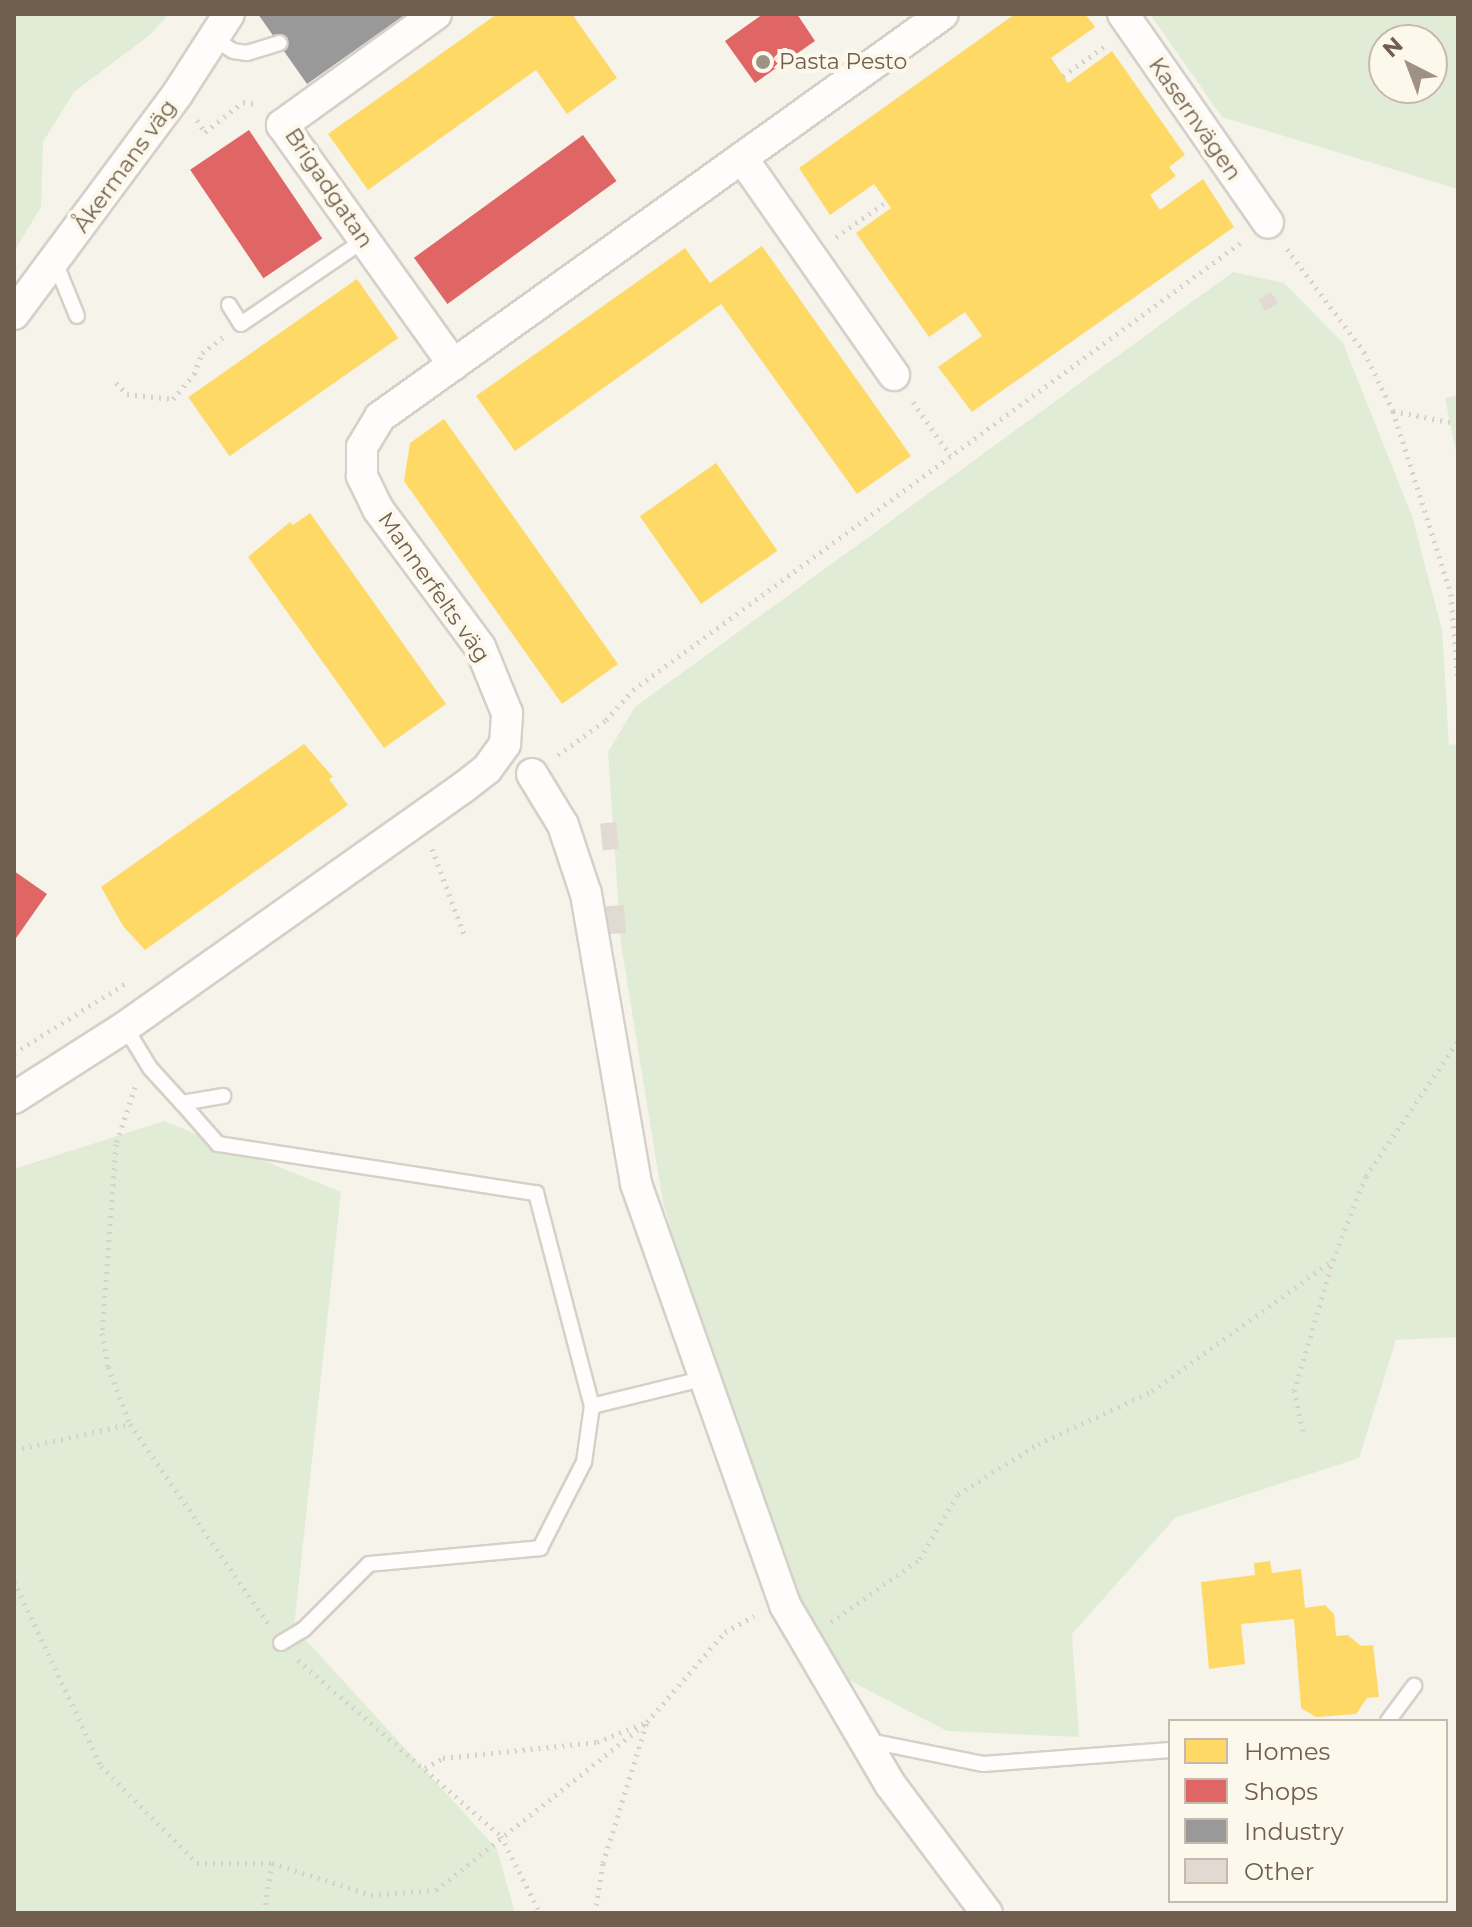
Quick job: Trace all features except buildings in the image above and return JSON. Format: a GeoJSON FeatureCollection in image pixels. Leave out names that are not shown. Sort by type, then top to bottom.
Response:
{"type":"FeatureCollection","features":[{"type":"Feature","properties":{"kind":"street","name":"Brigadgatan"},"geometry":{"type":"LineString","coordinates":[[436,14],[282,125],[454,365]]}},
{"type":"Feature","properties":{"kind":"street","name":"Mannerfelts väg"},"geometry":{"type":"LineString","coordinates":[[14,1098],[125,1027],[421,818],[487,769],[505,744],[507,713],[480,647],[378,509],[361,462],[362,447],[380,417],[943,14]]}},
{"type":"Feature","properties":{"kind":"street","name":"Kasernvägen"},"geometry":{"type":"LineString","coordinates":[[1123,14],[1268,223]]}},
{"type":"Feature","properties":{"kind":"street","name":"Åkermans väg"},"geometry":{"type":"LineString","coordinates":[[14,314],[178,93],[221,27]]}},
{"type":"Feature","properties":{"kind":"street"},"geometry":{"type":"LineString","coordinates":[[742,158],[894,375]]}},
{"type":"Feature","properties":{"kind":"street"},"geometry":{"type":"LineString","coordinates":[[532,774],[563,825],[586,894],[636,1184],[702,1379],[785,1605],[863,1739],[955,1876],[987,1913]]}},
{"type":"Feature","properties":{"kind":"lane"},"geometry":{"type":"LineString","coordinates":[[221,27],[233,51],[247,53],[279,43]]}},
{"type":"Feature","properties":{"kind":"lane"},"geometry":{"type":"LineString","coordinates":[[229,305],[241,324],[364,240]]}},
{"type":"Feature","properties":{"kind":"lane"},"geometry":{"type":"LineString","coordinates":[[55,262],[77,316]]}},
{"type":"Feature","properties":{"kind":"lane"},"geometry":{"type":"LineString","coordinates":[[125,1027],[150,1068],[218,1144],[536,1193],[592,1406],[584,1462],[540,1548],[369,1564],[303,1630],[281,1643]]}},
{"type":"Feature","properties":{"kind":"lane"},"geometry":{"type":"LineString","coordinates":[[182,1103],[223,1096]]}},
{"type":"Feature","properties":{"kind":"lane"},"geometry":{"type":"LineString","coordinates":[[592,1406],[702,1379]]}},
{"type":"Feature","properties":{"kind":"lane"},"geometry":{"type":"LineString","coordinates":[[1389,1719],[1414,1686]]}},
{"type":"Feature","properties":{"kind":"lane"},"geometry":{"type":"LineString","coordinates":[[863,1739],[983,1764],[1168,1750]]}},
{"type":"Feature","properties":{"kind":"path"},"geometry":{"type":"LineString","coordinates":[[1063,76],[1098,52]]}},
{"type":"Feature","properties":{"kind":"path"},"geometry":{"type":"LineString","coordinates":[[178,93],[205,132],[243,102]]}},
{"type":"Feature","properties":{"kind":"path"},"geometry":{"type":"LineString","coordinates":[[855,224],[886,202]]}},
{"type":"Feature","properties":{"kind":"path"},"geometry":{"type":"LineString","coordinates":[[532,774],[606,720],[633,690],[1268,223],[1364,352],[1393,411],[1451,594],[1458,682]]}},
{"type":"Feature","properties":{"kind":"path"},"geometry":{"type":"LineString","coordinates":[[116,383],[127,394],[173,399],[194,374],[202,353],[241,324]]}},
{"type":"Feature","properties":{"kind":"path"},"geometry":{"type":"LineString","coordinates":[[894,375],[950,455]]}},
{"type":"Feature","properties":{"kind":"path"},"geometry":{"type":"LineString","coordinates":[[1393,411],[1450,422]]}},
{"type":"Feature","properties":{"kind":"path"},"geometry":{"type":"LineString","coordinates":[[421,818],[464,934]]}},
{"type":"Feature","properties":{"kind":"path"},"geometry":{"type":"LineString","coordinates":[[14,1053],[111,989],[135,979]]}},
{"type":"Feature","properties":{"kind":"path"},"geometry":{"type":"LineString","coordinates":[[1303,1431],[1294,1391],[1333,1260],[1366,1176],[1458,1041]]}},
{"type":"Feature","properties":{"kind":"path"},"geometry":{"type":"LineString","coordinates":[[150,1068],[132,1092],[116,1144],[102,1333],[108,1367],[130,1424],[281,1643],[501,1836],[540,1913]]}},
{"type":"Feature","properties":{"kind":"path"},"geometry":{"type":"LineString","coordinates":[[801,1636],[846,1615],[920,1559],[958,1494],[1038,1444],[1152,1391],[1333,1260]]}},
{"type":"Feature","properties":{"kind":"path"},"geometry":{"type":"LineString","coordinates":[[14,1450],[130,1424]]}},
{"type":"Feature","properties":{"kind":"path"},"geometry":{"type":"LineString","coordinates":[[14,1581],[101,1766],[197,1863],[272,1863],[371,1895],[436,1890],[647,1722],[725,1632],[785,1605]]}},
{"type":"Feature","properties":{"kind":"path"},"geometry":{"type":"LineString","coordinates":[[425,1768],[443,1758],[597,1742],[647,1722]]}},
{"type":"Feature","properties":{"kind":"path"},"geometry":{"type":"LineString","coordinates":[[595,1913],[603,1863],[647,1722]]}},
{"type":"Feature","properties":{"kind":"path"},"geometry":{"type":"LineString","coordinates":[[264,1913],[272,1863]]}},
{"type":"Feature","properties":{"kind":"green space"},"geometry":{"type":"Polygon","coordinates":[[[14,14],[169,14],[150,35],[74,92],[43,142],[41,207],[14,252],[14,14]]]}},
{"type":"Feature","properties":{"kind":"green space"},"geometry":{"type":"Polygon","coordinates":[[[1150,14],[1458,14],[1458,189],[1222,117],[1150,14]]]}},
{"type":"Feature","properties":{"kind":"green space"},"geometry":{"type":"Polygon","coordinates":[[[1233,272],[1284,283],[1343,343],[1412,516],[1442,630],[1449,745],[1458,744],[1458,1337],[1396,1340],[1359,1458],[1175,1518],[1072,1634],[1079,1737],[947,1731],[843,1677],[793,1590],[735,1437],[663,1203],[621,944],[608,752],[635,707],[1233,272]]]}},
{"type":"Feature","properties":{"kind":"green space"},"geometry":{"type":"Polygon","coordinates":[[[1458,395],[1458,461],[1445,398],[1458,395]]]}},
{"type":"Feature","properties":{"kind":"green space"},"geometry":{"type":"Polygon","coordinates":[[[164,1121],[341,1192],[294,1627],[497,1849],[515,1913],[14,1913],[14,1169],[164,1121]]]}},
{"type":"Feature","properties":{"kind":"place","name":"Pasta Pesto"},"geometry":{"type":"Point","coordinates":[763,62]}}]}
